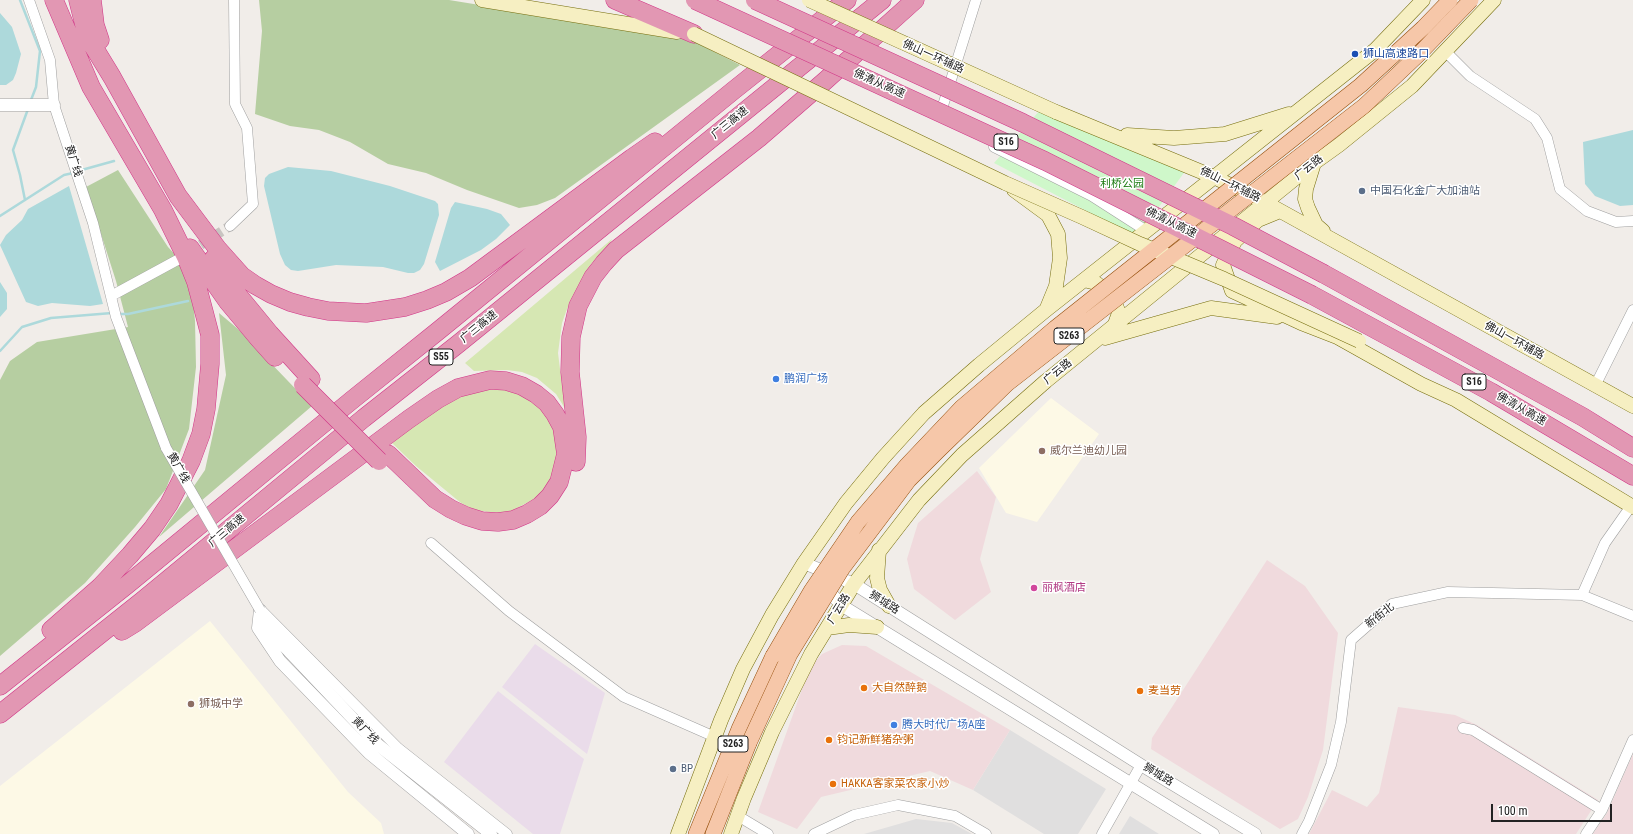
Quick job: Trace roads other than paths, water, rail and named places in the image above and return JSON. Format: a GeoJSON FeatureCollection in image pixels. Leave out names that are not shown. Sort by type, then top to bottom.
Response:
{"type":"FeatureCollection","features":[{"type":"Feature","properties":{"kind":"highway"},"geometry":{"type":"LineString","coordinates":[[78,0],[87,36],[112,76],[218,265],[238,295],[307,382]]}},
{"type":"Feature","properties":{"kind":"highway"},"geometry":{"type":"LineString","coordinates":[[92,0],[96,25],[112,76]]}},
{"type":"Feature","properties":{"kind":"highway"},"geometry":{"type":"LineString","coordinates":[[105,0],[106,27],[113,63],[112,76]]}},
{"type":"Feature","properties":{"kind":"highway"},"geometry":{"type":"LineString","coordinates":[[615,0],[694,34]]}},
{"type":"Feature","properties":{"kind":"highway","name":"佛清从高速"},"geometry":{"type":"LineString","coordinates":[[695,0],[1038,157],[1312,294],[1491,392],[1633,476]]}},
{"type":"Feature","properties":{"kind":"highway","name":"佛清从高速"},"geometry":{"type":"LineString","coordinates":[[755,0],[1023,123],[1233,226],[1324,274],[1583,417],[1633,448]]}},
{"type":"Feature","properties":{"kind":"highway","name":"广三高速"},"geometry":{"type":"LineString","coordinates":[[0,686],[128,584],[340,409],[847,0]]}},
{"type":"Feature","properties":{"kind":"highway","name":"广三高速"},"geometry":{"type":"LineString","coordinates":[[0,714],[142,601],[364,418],[458,344],[882,0]]}},
{"type":"Feature","properties":{"kind":"highway"},"geometry":{"type":"LineString","coordinates":[[163,210],[228,302],[258,338],[307,382],[384,458],[433,511],[467,528],[484,532],[512,531],[540,520],[552,510],[563,496],[570,483],[576,464],[577,437],[570,372],[571,337],[578,306],[593,277],[616,250],[759,138],[915,0]]}},
{"type":"Feature","properties":{"kind":"highway"},"geometry":{"type":"LineString","coordinates":[[0,671],[64,619],[100,587],[152,529],[168,504],[188,466],[201,434],[209,386],[210,335],[196,282],[186,257],[163,210],[91,87],[59,3]]}},
{"type":"Feature","properties":{"kind":"highway"},"geometry":{"type":"LineString","coordinates":[[178,196],[229,263],[242,276],[255,285],[290,302],[328,311],[366,313],[387,310],[427,300],[446,292],[470,278],[632,158],[734,90]]}},
{"type":"Feature","properties":{"kind":"highway"},"geometry":{"type":"LineString","coordinates":[[45,678],[135,623],[409,419],[438,399],[458,388],[490,380],[522,386],[536,394],[547,403],[562,427],[566,454],[559,482],[550,496],[540,506],[527,514],[513,520],[498,522],[482,521],[451,509],[435,499],[384,458]]}},
{"type":"Feature","properties":{"kind":"highway"},"geometry":{"type":"LineString","coordinates":[[1583,417],[1633,436]]}},
{"type":"Feature","properties":{"kind":"main road"},"geometry":{"type":"LineString","coordinates":[[482,0],[694,34],[1005,183],[1140,244],[1224,279],[1359,341],[1411,367],[1427,377],[1456,400]]}},
{"type":"Feature","properties":{"kind":"main road","name":"佛山一环辅路"},"geometry":{"type":"LineString","coordinates":[[809,0],[1056,112],[1214,177],[1336,241],[1565,369],[1596,384],[1633,406]]}},
{"type":"Feature","properties":{"kind":"main road","name":"S263"},"geometry":{"type":"LineString","coordinates":[[678,834],[743,669],[772,616],[804,563],[846,502],[883,458],[924,413],[1046,310],[1375,50],[1423,0]]}},
{"type":"Feature","properties":{"kind":"main road","name":"S263"},"geometry":{"type":"LineString","coordinates":[[696,834],[739,729],[773,656],[811,591],[858,522],[907,465],[962,407],[1049,333],[1361,85],[1423,28],[1450,0]]}},
{"type":"Feature","properties":{"kind":"main road","name":"广云路"},"geometry":{"type":"LineString","coordinates":[[713,834],[749,743],[790,654],[838,574],[910,480],[1007,384],[1364,106],[1418,55],[1471,0]]}},
{"type":"Feature","properties":{"kind":"main road","name":"广云路"},"geometry":{"type":"LineString","coordinates":[[731,834],[772,732],[811,654],[854,584],[919,500],[962,455],[1007,414],[1412,86],[1494,0]]}},
{"type":"Feature","properties":{"kind":"main road"},"geometry":{"type":"LineString","coordinates":[[1112,134],[1174,138],[1225,134],[1301,110]]}},
{"type":"Feature","properties":{"kind":"main road"},"geometry":{"type":"LineString","coordinates":[[1314,164],[1306,189],[1308,208],[1316,225],[1336,241]]}},
{"type":"Feature","properties":{"kind":"main road"},"geometry":{"type":"LineString","coordinates":[[1005,183],[1048,215],[1058,234],[1060,258],[1056,286],[1046,310]]}},
{"type":"Feature","properties":{"kind":"main road"},"geometry":{"type":"LineString","coordinates":[[1280,211],[1258,220],[1235,241],[1223,265],[1232,291],[1301,323],[1337,337],[1422,384],[1456,400],[1632,506]]}},
{"type":"Feature","properties":{"kind":"main road"},"geometry":{"type":"LineString","coordinates":[[1084,280],[1096,283],[1112,296],[1118,313],[1114,327]]}},
{"type":"Feature","properties":{"kind":"main road"},"geometry":{"type":"LineString","coordinates":[[1097,340],[1212,308],[1278,317],[1301,323]]}},
{"type":"Feature","properties":{"kind":"main road"},"geometry":{"type":"LineString","coordinates":[[879,550],[877,578],[880,590],[889,606]]}},
{"type":"Feature","properties":{"kind":"main road"},"geometry":{"type":"LineString","coordinates":[[827,628],[849,625],[878,627]]}},
{"type":"Feature","properties":{"kind":"street","name":"黄广线"},"geometry":{"type":"LineString","coordinates":[[29,0],[50,60],[54,105],[93,223],[115,313],[166,448],[260,610],[269,630],[377,744],[491,834]]}},
{"type":"Feature","properties":{"kind":"street"},"geometry":{"type":"LineString","coordinates":[[230,226],[253,204],[247,128],[235,104],[234,0]]}},
{"type":"Feature","properties":{"kind":"street"},"geometry":{"type":"LineString","coordinates":[[976,0],[940,114],[947,124],[1092,196],[1146,230]]}},
{"type":"Feature","properties":{"kind":"street"},"geometry":{"type":"LineString","coordinates":[[1446,52],[1470,76],[1535,119],[1547,138],[1560,189],[1587,211],[1616,222],[1633,221]]}},
{"type":"Feature","properties":{"kind":"street"},"geometry":{"type":"LineString","coordinates":[[0,104],[54,105]]}},
{"type":"Feature","properties":{"kind":"street"},"geometry":{"type":"LineString","coordinates":[[111,296],[181,258]]}},
{"type":"Feature","properties":{"kind":"street"},"geometry":{"type":"LineString","coordinates":[[1596,384],[1633,310]]}},
{"type":"Feature","properties":{"kind":"street"},"geometry":{"type":"LineString","coordinates":[[1582,595],[1605,543],[1632,506]]}},
{"type":"Feature","properties":{"kind":"street"},"geometry":{"type":"LineString","coordinates":[[430,543],[509,611],[624,696],[715,737]]}},
{"type":"Feature","properties":{"kind":"street","name":"狮城路"},"geometry":{"type":"LineString","coordinates":[[804,563],[854,584],[1141,765],[1255,834]]}},
{"type":"Feature","properties":{"kind":"street","name":"狮城路"},"geometry":{"type":"LineString","coordinates":[[804,563],[842,604],[1213,834]]}},
{"type":"Feature","properties":{"kind":"street","name":"新街北"},"geometry":{"type":"LineString","coordinates":[[1302,834],[1309,821],[1331,765],[1341,722],[1351,640],[1392,604],[1448,592],[1582,595],[1633,616]]}},
{"type":"Feature","properties":{"kind":"street","name":"黄广线"},"geometry":{"type":"LineString","coordinates":[[260,610],[258,628],[280,661],[369,753],[468,834]]}},
{"type":"Feature","properties":{"kind":"street"},"geometry":{"type":"LineString","coordinates":[[260,610],[398,748],[507,834]]}},
{"type":"Feature","properties":{"kind":"street"},"geometry":{"type":"LineString","coordinates":[[1463,728],[1473,730],[1602,810]]}},
{"type":"Feature","properties":{"kind":"street"},"geometry":{"type":"LineString","coordinates":[[1586,834],[1602,810],[1633,740]]}},
{"type":"Feature","properties":{"kind":"street"},"geometry":{"type":"LineString","coordinates":[[1102,834],[1141,765]]}},
{"type":"Feature","properties":{"kind":"street"},"geometry":{"type":"LineString","coordinates":[[814,834],[854,815],[898,805],[955,816],[986,834]]}},
{"type":"Feature","properties":{"kind":"street"},"geometry":{"type":"LineString","coordinates":[[738,816],[768,834]]}},
{"type":"Feature","properties":{"kind":"water"},"geometry":{"type":"Polygon","coordinates":[[[0,13],[12,27],[21,54],[13,80],[6,85],[0,85],[0,13]]]}},
{"type":"Feature","properties":{"kind":"water"},"geometry":{"type":"Polygon","coordinates":[[[1633,130],[1633,205],[1620,206],[1595,196],[1585,184],[1583,142],[1633,130]]]}},
{"type":"Feature","properties":{"kind":"water"},"geometry":{"type":"Polygon","coordinates":[[[288,167],[331,171],[390,186],[435,201],[438,204],[439,215],[424,264],[420,270],[414,273],[408,273],[383,267],[336,265],[298,271],[291,270],[285,265],[280,254],[264,186],[265,178],[269,174],[288,167]]]}},
{"type":"Feature","properties":{"kind":"water"},"geometry":{"type":"Polygon","coordinates":[[[69,186],[103,304],[90,306],[52,303],[38,306],[26,302],[0,245],[6,235],[22,220],[28,209],[69,186]]]}},
{"type":"Feature","properties":{"kind":"water"},"geometry":{"type":"Polygon","coordinates":[[[455,202],[487,209],[501,214],[510,225],[496,239],[481,250],[440,271],[435,262],[451,208],[455,202]]]}},
{"type":"Feature","properties":{"kind":"water"},"geometry":{"type":"Polygon","coordinates":[[[0,282],[7,293],[7,309],[0,317],[0,282]]]}},
{"type":"Feature","properties":{"kind":"waterway"},"geometry":{"type":"LineString","coordinates":[[20,0],[40,51],[36,87],[31,100]]}},
{"type":"Feature","properties":{"kind":"waterway"},"geometry":{"type":"LineString","coordinates":[[25,200],[13,150],[28,109]]}},
{"type":"Feature","properties":{"kind":"waterway"},"geometry":{"type":"LineString","coordinates":[[78,171],[114,161]]}},
{"type":"Feature","properties":{"kind":"waterway"},"geometry":{"type":"LineString","coordinates":[[0,216],[64,175],[73,173]]}},
{"type":"Feature","properties":{"kind":"waterway"},"geometry":{"type":"LineString","coordinates":[[117,314],[128,314],[188,301]]}},
{"type":"Feature","properties":{"kind":"waterway"},"geometry":{"type":"LineString","coordinates":[[0,351],[22,327],[51,318],[112,313]]}},
{"type":"Feature","properties":{"kind":"tunnel"},"geometry":{"type":"LineString","coordinates":[[188,253],[230,226]]}},
{"type":"Feature","properties":{"kind":"place","name":"狮山高速路口"},"geometry":{"type":"Point","coordinates":[1355,54]}},
{"type":"Feature","properties":{"kind":"place","name":"中国石化金广大加油站"},"geometry":{"type":"Point","coordinates":[1362,191]}},
{"type":"Feature","properties":{"kind":"place","name":"鹏润广场"},"geometry":{"type":"Point","coordinates":[776,379]}},
{"type":"Feature","properties":{"kind":"place","name":"威尔兰迪幼儿园"},"geometry":{"type":"Point","coordinates":[1042,451]}},
{"type":"Feature","properties":{"kind":"place","name":"丽枫酒店"},"geometry":{"type":"Point","coordinates":[1034,588]}},
{"type":"Feature","properties":{"kind":"place","name":"大自然醉鹅"},"geometry":{"type":"Point","coordinates":[864,688]}},
{"type":"Feature","properties":{"kind":"place","name":"麦当劳"},"geometry":{"type":"Point","coordinates":[1140,691]}},
{"type":"Feature","properties":{"kind":"place","name":"狮城中学"},"geometry":{"type":"Point","coordinates":[191,704]}},
{"type":"Feature","properties":{"kind":"place","name":"腾大时代广场A座"},"geometry":{"type":"Point","coordinates":[894,725]}},
{"type":"Feature","properties":{"kind":"place","name":"钧记新鲜猪杂粥"},"geometry":{"type":"Point","coordinates":[829,740]}},
{"type":"Feature","properties":{"kind":"place","name":"BP"},"geometry":{"type":"Point","coordinates":[673,769]}},
{"type":"Feature","properties":{"kind":"place","name":"HAKKA客家菜农家小炒"},"geometry":{"type":"Point","coordinates":[833,784]}},
{"type":"Feature","properties":{"kind":"park label","name":"利桥公园"},"geometry":{"type":"Point","coordinates":[1122,184]}}]}
